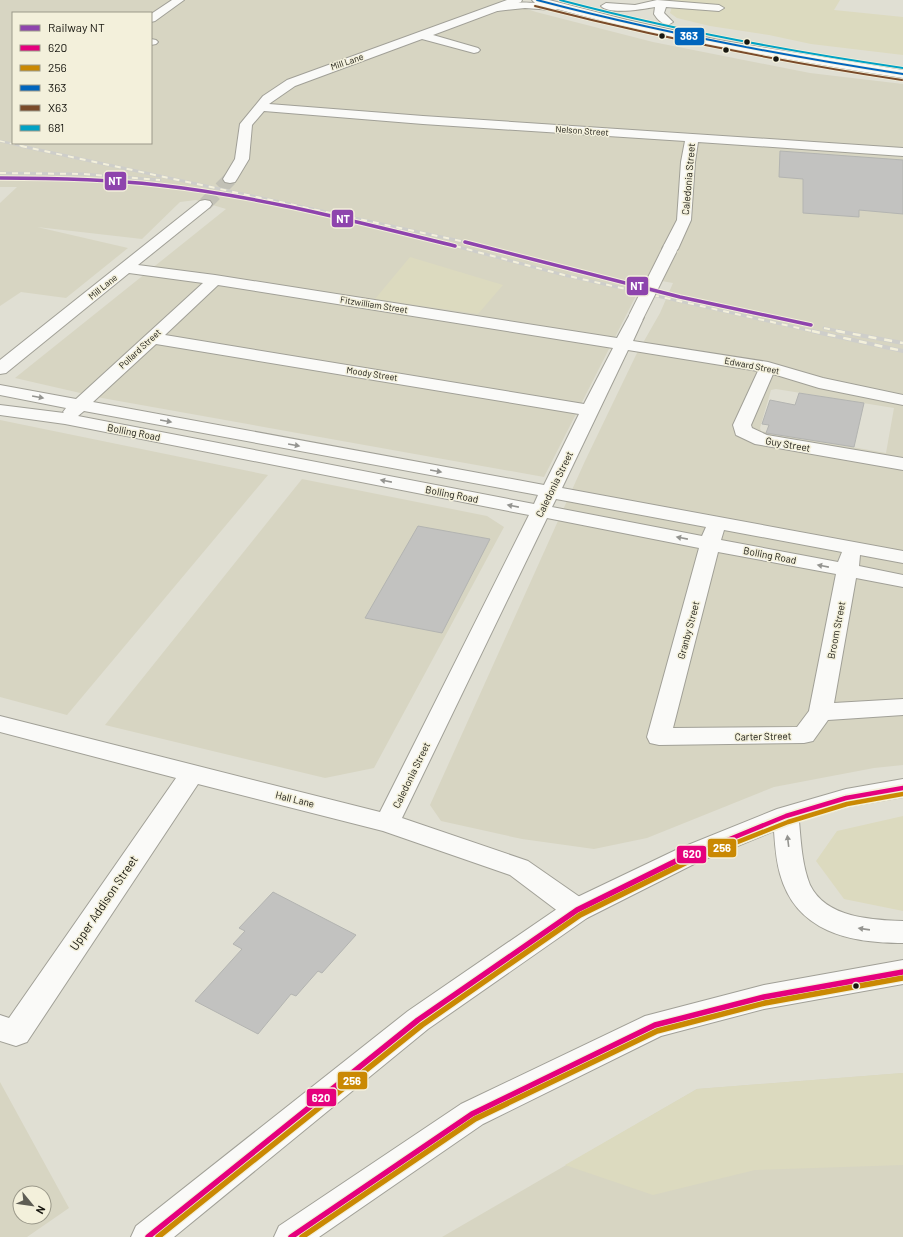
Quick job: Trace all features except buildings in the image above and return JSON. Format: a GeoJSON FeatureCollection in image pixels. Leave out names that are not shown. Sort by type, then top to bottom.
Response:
{"type":"FeatureCollection","features":[{"type":"Feature","properties":{"kind":"street"},"geometry":{"type":"LineString","coordinates":[[152,18],[179,0]]}},
{"type":"Feature","properties":{"kind":"street","name":"Mill Lane"},"geometry":{"type":"LineString","coordinates":[[230,179],[242,159],[246,124],[267,99],[291,84],[327,69],[423,36],[517,0]]}},
{"type":"Feature","properties":{"kind":"street"},"geometry":{"type":"LineString","coordinates":[[537,0],[620,23],[719,44],[804,60],[903,74]]}},
{"type":"Feature","properties":{"kind":"street"},"geometry":{"type":"LineString","coordinates":[[584,0],[668,22],[798,48],[903,64]]}},
{"type":"Feature","properties":{"kind":"street"},"geometry":{"type":"LineString","coordinates":[[606,6],[635,8],[662,2],[719,8]]}},
{"type":"Feature","properties":{"kind":"street"},"geometry":{"type":"LineString","coordinates":[[662,2],[659,14],[668,22]]}},
{"type":"Feature","properties":{"kind":"street"},"geometry":{"type":"LineString","coordinates":[[497,8],[525,5],[564,8]]}},
{"type":"Feature","properties":{"kind":"street"},"geometry":{"type":"LineString","coordinates":[[425,21],[448,26]]}},
{"type":"Feature","properties":{"kind":"street"},"geometry":{"type":"LineString","coordinates":[[423,36],[474,50]]}},
{"type":"Feature","properties":{"kind":"street","name":"Nelson Street"},"geometry":{"type":"LineString","coordinates":[[260,107],[423,120],[903,152]]}},
{"type":"Feature","properties":{"kind":"street","name":"Caledonia Street"},"geometry":{"type":"LineString","coordinates":[[387,823],[684,220],[688,162],[692,138]]}},
{"type":"Feature","properties":{"kind":"street","name":"Mill Lane"},"geometry":{"type":"LineString","coordinates":[[0,369],[205,204]]}},
{"type":"Feature","properties":{"kind":"street","name":"Fitzwilliam Street"},"geometry":{"type":"LineString","coordinates":[[125,268],[215,280],[623,344]]}},
{"type":"Feature","properties":{"kind":"street","name":"Pollard Street"},"geometry":{"type":"LineString","coordinates":[[65,419],[215,280]]}},
{"type":"Feature","properties":{"kind":"street","name":"Moody Street"},"geometry":{"type":"LineString","coordinates":[[153,338],[591,410]]}},
{"type":"Feature","properties":{"kind":"street","name":"Edward Street"},"geometry":{"type":"LineString","coordinates":[[623,344],[768,368],[818,383],[903,400]]}},
{"type":"Feature","properties":{"kind":"street","name":"Guy Street"},"geometry":{"type":"LineString","coordinates":[[768,368],[742,426],[742,431],[762,440],[903,464]]}},
{"type":"Feature","properties":{"kind":"street","name":"Bolling Road"},"geometry":{"type":"LineString","coordinates":[[0,390],[903,557]]}},
{"type":"Feature","properties":{"kind":"street","name":"Bolling Road"},"geometry":{"type":"LineString","coordinates":[[0,410],[65,419],[903,581]]}},
{"type":"Feature","properties":{"kind":"street","name":"Granby Street"},"geometry":{"type":"LineString","coordinates":[[659,737],[716,522]]}},
{"type":"Feature","properties":{"kind":"street","name":"Broom Street"},"geometry":{"type":"LineString","coordinates":[[821,712],[852,548]]}},
{"type":"Feature","properties":{"kind":"street"},"geometry":{"type":"LineString","coordinates":[[821,712],[903,707]]}},
{"type":"Feature","properties":{"kind":"street","name":"Carter Street"},"geometry":{"type":"LineString","coordinates":[[659,737],[804,735],[821,712]]}},
{"type":"Feature","properties":{"kind":"street","name":"Hall Lane"},"geometry":{"type":"LineString","coordinates":[[0,724],[387,823],[519,868],[577,910]]}},
{"type":"Feature","properties":{"kind":"street","name":"Upper Addison Street"},"geometry":{"type":"LineString","coordinates":[[8,1030],[192,773]]}},
{"type":"Feature","properties":{"kind":"street"},"geometry":{"type":"LineString","coordinates":[[148,1237],[418,1020],[577,910],[688,856],[786,816],[846,798],[903,788]]}},
{"type":"Feature","properties":{"kind":"street"},"geometry":{"type":"LineString","coordinates":[[786,816],[793,875],[804,899],[821,914],[839,924],[862,930],[903,932]]}},
{"type":"Feature","properties":{"kind":"street"},"geometry":{"type":"LineString","coordinates":[[291,1237],[472,1114],[655,1025],[764,997],[903,972]]}},
{"type":"Feature","properties":{"kind":"shaded area"},"geometry":{"type":"Polygon","coordinates":[[[0,0],[501,0],[536,12],[653,42],[810,73],[903,84],[903,765],[874,768],[774,787],[647,838],[594,849],[522,839],[441,821],[430,805],[585,461],[636,355],[660,313],[673,283],[645,278],[544,477],[102,398],[15,378],[226,209],[196,200],[180,202],[142,239],[37,227],[128,248],[66,298],[21,292],[0,306],[0,203],[17,187],[0,187],[0,0]],[[776,389],[771,390],[760,428],[761,431],[886,453],[894,408],[776,389]]]}},
{"type":"Feature","properties":{"kind":"shaded area"},"geometry":{"type":"Polygon","coordinates":[[[674,0],[840,0],[834,10],[903,17],[903,55],[811,44],[769,35],[710,26],[677,18],[670,13],[674,0]]]}},
{"type":"Feature","properties":{"kind":"shaded area"},"geometry":{"type":"Polygon","coordinates":[[[410,257],[503,285],[478,314],[375,299],[410,257]]]}},
{"type":"Feature","properties":{"kind":"shaded area"},"geometry":{"type":"Polygon","coordinates":[[[0,420],[268,475],[67,715],[0,697],[0,420]]]}},
{"type":"Feature","properties":{"kind":"shaded area"},"geometry":{"type":"Polygon","coordinates":[[[302,479],[487,516],[504,527],[374,768],[325,778],[105,725],[302,479]]]}},
{"type":"Feature","properties":{"kind":"shaded area"},"geometry":{"type":"Polygon","coordinates":[[[903,816],[903,911],[844,899],[816,861],[837,831],[903,816]]]}},
{"type":"Feature","properties":{"kind":"shaded area"},"geometry":{"type":"Polygon","coordinates":[[[903,1073],[903,1237],[442,1237],[697,1089],[903,1073]]]}},
{"type":"Feature","properties":{"kind":"shaded area"},"geometry":{"type":"Polygon","coordinates":[[[903,1073],[903,1165],[755,1170],[653,1195],[565,1165],[697,1089],[903,1073]]]}},
{"type":"Feature","properties":{"kind":"shaded area"},"geometry":{"type":"Polygon","coordinates":[[[0,1082],[69,1208],[52,1220],[52,1185],[12,1185],[12,1225],[44,1225],[27,1237],[0,1237],[0,1082]]]}},
{"type":"Feature","properties":{"kind":"tunnel"},"geometry":{"type":"LineString","coordinates":[[205,204],[230,179]]}},
{"type":"Feature","properties":{"kind":"railway"},"geometry":{"type":"LineString","coordinates":[[0,141],[12,144]]}},
{"type":"Feature","properties":{"kind":"railway"},"geometry":{"type":"LineString","coordinates":[[13,144],[26,147]]}},
{"type":"Feature","properties":{"kind":"railway"},"geometry":{"type":"LineString","coordinates":[[21,146],[465,242]]}},
{"type":"Feature","properties":{"kind":"railway"},"geometry":{"type":"LineString","coordinates":[[0,173],[83,174],[160,180]]}},
{"type":"Feature","properties":{"kind":"railway"},"geometry":{"type":"LineString","coordinates":[[455,246],[564,275],[816,332]]}},
{"type":"Feature","properties":{"kind":"railway"},"geometry":{"type":"LineString","coordinates":[[824,328],[843,332]]}},
{"type":"Feature","properties":{"kind":"railway"},"geometry":{"type":"LineString","coordinates":[[812,331],[903,351]]}},
{"type":"Feature","properties":{"kind":"railway"},"geometry":{"type":"LineString","coordinates":[[837,331],[903,343]]}},
{"type":"Feature","properties":{"kind":"rail line","name":"NT"},"geometry":{"type":"LineString","coordinates":[[0,178],[101,180],[158,185],[201,191],[286,206],[455,246]]}},
{"type":"Feature","properties":{"kind":"rail line","name":"NT"},"geometry":{"type":"LineString","coordinates":[[465,242],[680,297],[811,325]]}},
{"type":"Feature","properties":{"kind":"transit line","name":"363"},"geometry":{"type":"LineString","coordinates":[[537,0],[628,23],[719,43],[903,74]]}},
{"type":"Feature","properties":{"kind":"transit line","name":"681"},"geometry":{"type":"LineString","coordinates":[[560,0],[688,31],[817,55],[903,68]]}},
{"type":"Feature","properties":{"kind":"transit line","name":"X63"},"geometry":{"type":"LineString","coordinates":[[535,6],[580,18],[717,48],[902,80]]}},
{"type":"Feature","properties":{"kind":"transit line","name":"620"},"geometry":{"type":"LineString","coordinates":[[148,1237],[418,1020],[577,910],[687,856],[786,816],[846,798],[903,788]]}},
{"type":"Feature","properties":{"kind":"transit line","name":"256"},"geometry":{"type":"LineString","coordinates":[[158,1237],[422,1025],[580,915],[689,861],[788,822],[847,804],[903,794]]}},
{"type":"Feature","properties":{"kind":"transit line","name":"620"},"geometry":{"type":"LineString","coordinates":[[291,1237],[472,1114],[655,1025],[764,997],[903,972]]}},
{"type":"Feature","properties":{"kind":"transit line","name":"256"},"geometry":{"type":"LineString","coordinates":[[302,1237],[475,1119],[657,1031],[765,1003],[903,978]]}}]}
